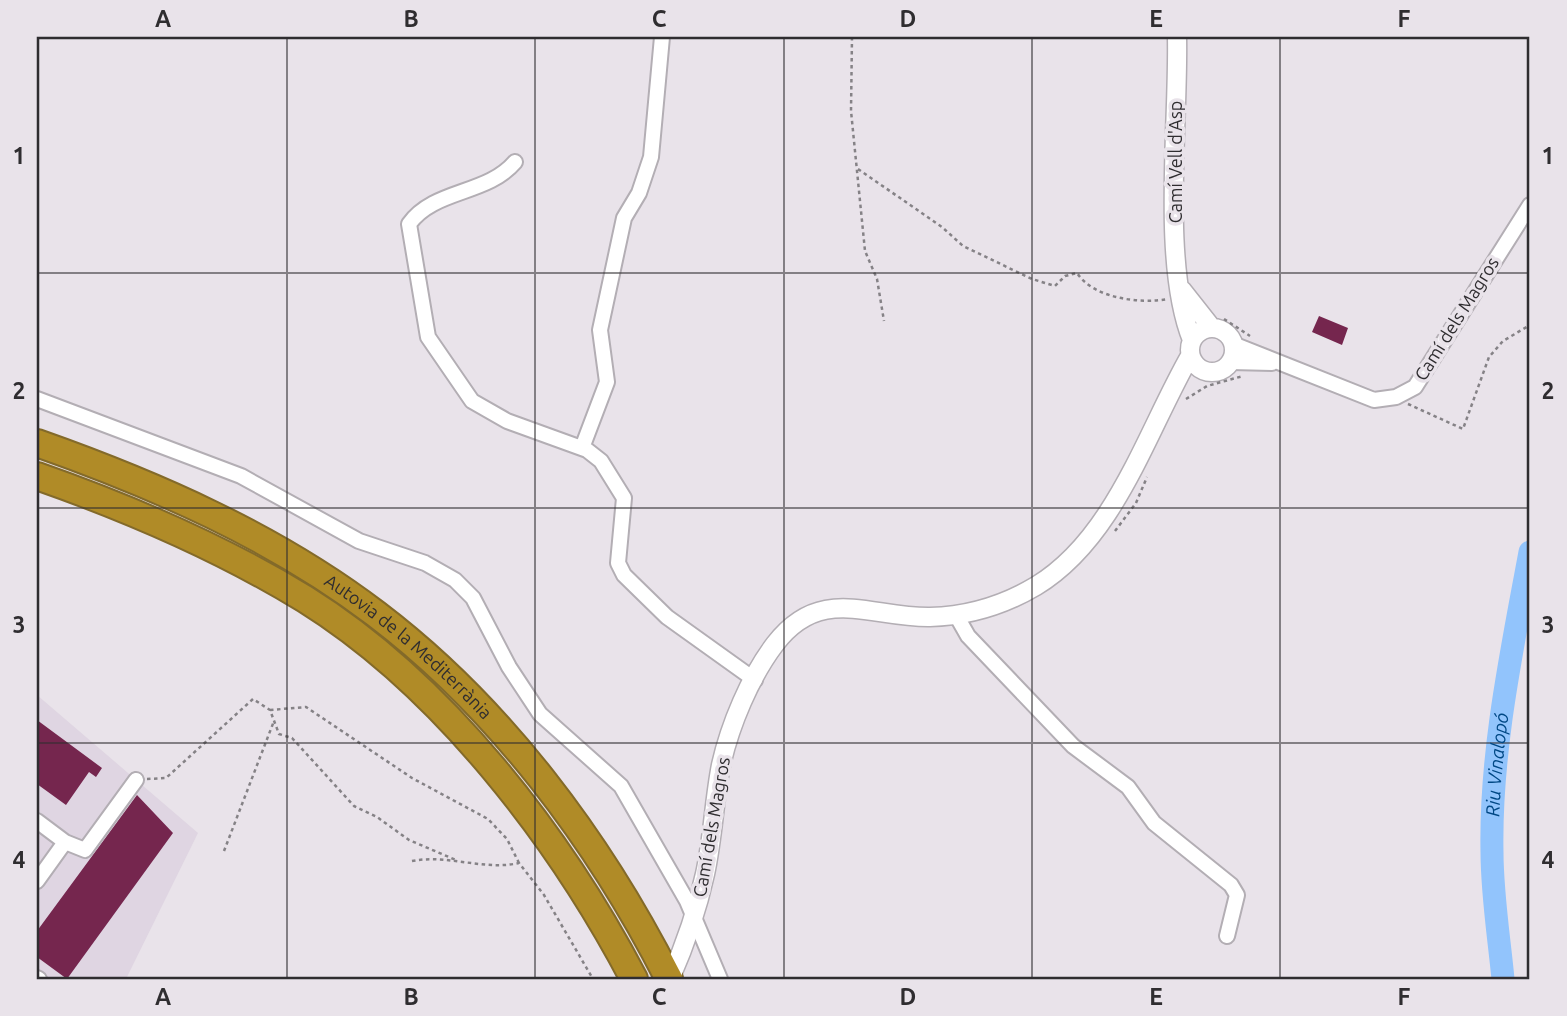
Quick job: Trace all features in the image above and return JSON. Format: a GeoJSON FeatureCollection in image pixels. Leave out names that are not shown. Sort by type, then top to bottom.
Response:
{"type":"FeatureCollection","features":[{"type":"Feature","properties":{"kind":"highway","name":"Autovia de la Mediterrània"},"geometry":{"type":"LineString","coordinates":[[37,443],[180,499],[258,537],[376,614],[428,657],[483,712],[579,829],[616,883],[666,972]]}},
{"type":"Feature","properties":{"kind":"highway","name":"Autovia de la Mediterrània"},"geometry":{"type":"LineString","coordinates":[[37,476],[149,518],[233,558],[307,600],[415,686],[463,735],[542,830],[604,922],[634,979]]}},
{"type":"Feature","properties":{"kind":"street"},"geometry":{"type":"LineString","coordinates":[[582,448],[602,403],[607,382],[600,330],[624,218],[639,193],[651,157],[662,37]]}},
{"type":"Feature","properties":{"kind":"street","name":"Camí Vell d'Asp"},"geometry":{"type":"LineString","coordinates":[[1177,37],[1176,256],[1191,348]]}},
{"type":"Feature","properties":{"kind":"street"},"geometry":{"type":"LineString","coordinates":[[515,162],[502,177],[424,209],[409,223],[428,337],[472,401],[507,421],[582,448],[601,461],[624,498],[618,563],[624,575],[667,617],[755,680]]}},
{"type":"Feature","properties":{"kind":"street","name":"Camí dels Magros"},"geometry":{"type":"LineString","coordinates":[[1396,397],[1415,387],[1530,205]]}},
{"type":"Feature","properties":{"kind":"street","name":"Camí Vell d'Asp"},"geometry":{"type":"LineString","coordinates":[[1181,292],[1213,321]]}},
{"type":"Feature","properties":{"kind":"street"},"geometry":{"type":"LineString","coordinates":[[1257,358],[1231,362],[1222,371],[1206,372],[1195,366],[1191,348],[1202,330],[1213,321],[1233,344],[1257,358],[1283,364],[1374,400],[1396,397]]}},
{"type":"Feature","properties":{"kind":"street"},"geometry":{"type":"LineString","coordinates":[[1231,362],[1233,344]]}},
{"type":"Feature","properties":{"kind":"street","name":"Camí dels Magros"},"geometry":{"type":"LineString","coordinates":[[1175,401],[1191,348]]}},
{"type":"Feature","properties":{"kind":"street","name":"Camí dels Magros"},"geometry":{"type":"LineString","coordinates":[[666,972],[694,922],[706,872],[722,764],[732,729],[774,645],[791,627],[822,610],[852,607],[907,616],[956,615],[991,606],[1037,585],[1076,551],[1125,482],[1186,384],[1206,372]]}},
{"type":"Feature","properties":{"kind":"street"},"geometry":{"type":"LineString","coordinates":[[37,399],[242,476],[359,541],[425,563],[455,580],[473,598],[509,667],[540,714],[621,786],[678,884],[720,979]]}},
{"type":"Feature","properties":{"kind":"street"},"geometry":{"type":"LineString","coordinates":[[956,615],[968,636],[1073,746],[1128,787],[1154,823],[1231,886],[1237,895],[1227,936]]}},
{"type":"Feature","properties":{"kind":"street"},"geometry":{"type":"LineString","coordinates":[[37,821],[65,842],[85,850],[136,780]]}},
{"type":"Feature","properties":{"kind":"street"},"geometry":{"type":"LineString","coordinates":[[37,881],[65,842]]}},
{"type":"Feature","properties":{"kind":"path"},"geometry":{"type":"LineString","coordinates":[[852,37],[851,111],[865,251],[877,279],[884,321]]}},
{"type":"Feature","properties":{"kind":"path"},"geometry":{"type":"LineString","coordinates":[[858,169],[942,227],[963,246],[1032,279],[1055,286],[1065,276],[1077,273],[1082,281],[1122,299],[1139,299],[1149,303],[1181,292]]}},
{"type":"Feature","properties":{"kind":"path"},"geometry":{"type":"LineString","coordinates":[[1175,401],[1249,373],[1257,358],[1258,346],[1252,338],[1213,321]]}},
{"type":"Feature","properties":{"kind":"path"},"geometry":{"type":"LineString","coordinates":[[1396,397],[1429,416],[1463,429],[1489,357],[1503,341],[1530,325]]}},
{"type":"Feature","properties":{"kind":"path"},"geometry":{"type":"LineString","coordinates":[[1108,538],[1132,510],[1149,473]]}},
{"type":"Feature","properties":{"kind":"path"},"geometry":{"type":"LineString","coordinates":[[136,780],[166,778],[253,699],[270,710],[279,734],[292,738],[354,806],[377,817],[410,840],[456,860]]}},
{"type":"Feature","properties":{"kind":"path"},"geometry":{"type":"LineString","coordinates":[[270,710],[306,707],[412,778],[488,819],[507,839],[519,863],[544,895],[593,979]]}},
{"type":"Feature","properties":{"kind":"path"},"geometry":{"type":"LineString","coordinates":[[224,851],[274,721]]}},
{"type":"Feature","properties":{"kind":"path"},"geometry":{"type":"LineString","coordinates":[[412,861],[433,857],[506,866],[519,863]]}},
{"type":"Feature","properties":{"kind":"shaded area"},"geometry":{"type":"Polygon","coordinates":[[[37,695],[198,833],[126,979],[37,979],[37,695]]]}},
{"type":"Feature","properties":{"kind":"building"},"geometry":{"type":"Polygon","coordinates":[[[1319,316],[1348,328],[1342,345],[1312,332],[1319,316]]]}},
{"type":"Feature","properties":{"kind":"building"},"geometry":{"type":"Polygon","coordinates":[[[37,720],[102,768],[96,777],[89,772],[66,805],[37,784],[37,720]]]}},
{"type":"Feature","properties":{"kind":"building"},"geometry":{"type":"Polygon","coordinates":[[[137,795],[173,833],[67,979],[37,957],[37,931],[137,795]]]}},
{"type":"Feature","properties":{"kind":"waterway","name":"Riu Vinalopó"},"geometry":{"type":"LineString","coordinates":[[1503,979],[1494,900],[1492,814],[1498,739],[1530,552]]}}]}
